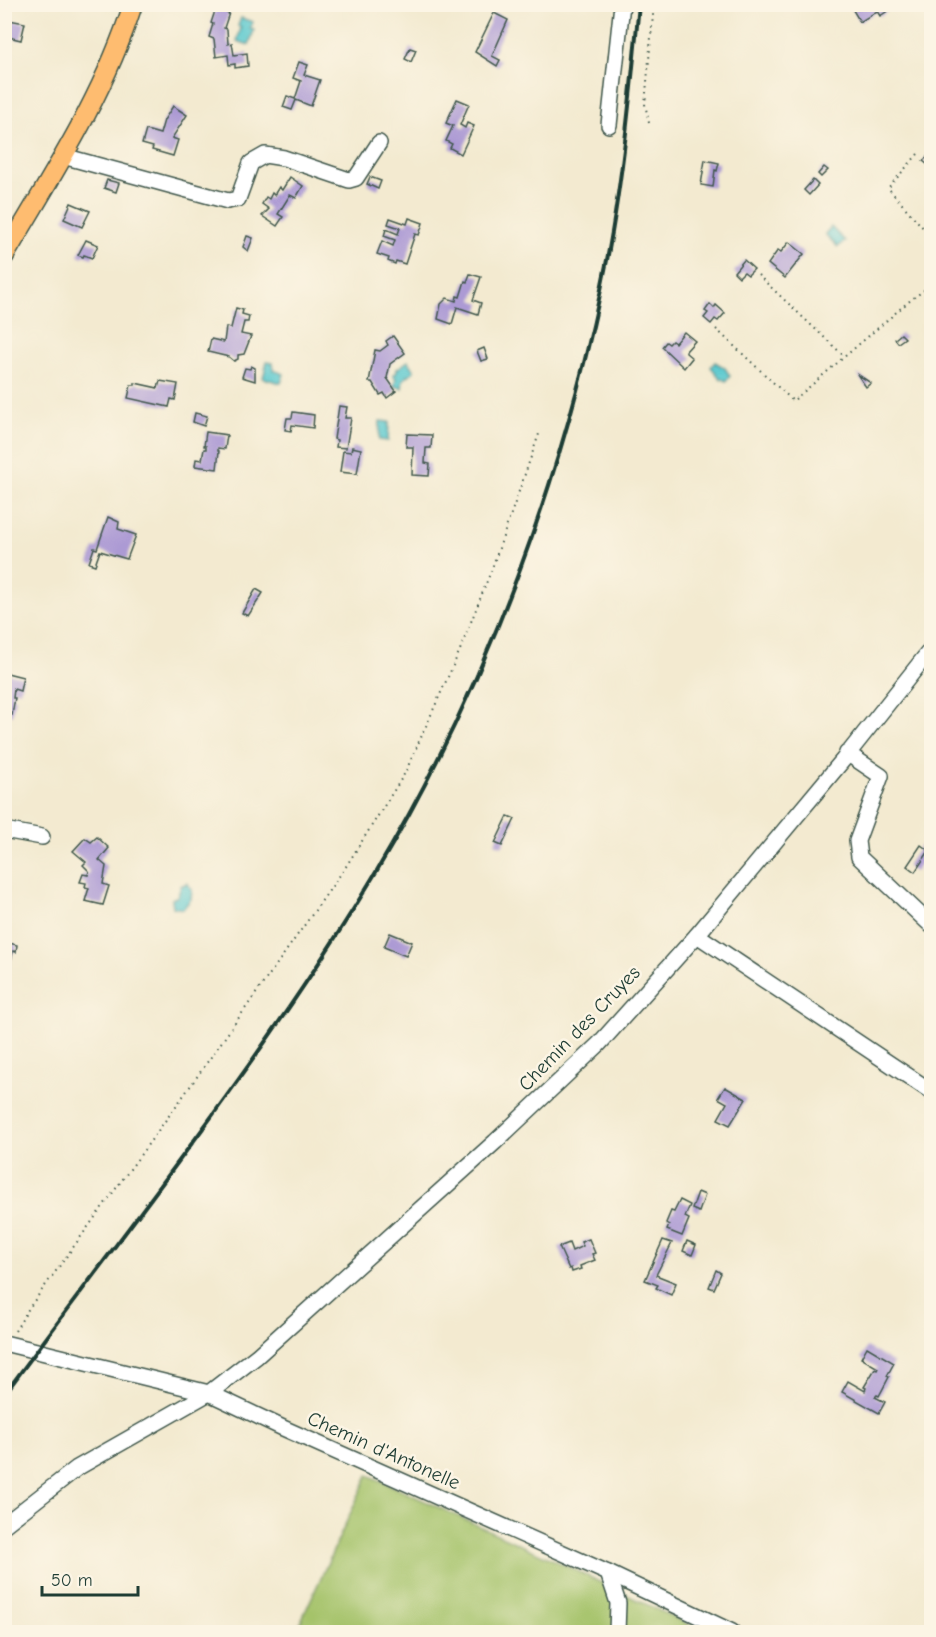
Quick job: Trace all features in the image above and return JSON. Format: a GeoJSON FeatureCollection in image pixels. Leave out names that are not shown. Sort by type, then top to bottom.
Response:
{"type":"FeatureCollection","features":[{"type":"Feature","properties":{"kind":"main road"},"geometry":{"type":"LineString","coordinates":[[4,257],[97,96],[133,4]]}},
{"type":"Feature","properties":{"kind":"street"},"geometry":{"type":"LineString","coordinates":[[609,125],[622,4]]}},
{"type":"Feature","properties":{"kind":"street"},"geometry":{"type":"LineString","coordinates":[[63,156],[138,174],[228,201],[238,199],[251,163],[265,154],[349,180],[356,178],[379,143]]}},
{"type":"Feature","properties":{"kind":"street","name":"Chemin des Cruyes"},"geometry":{"type":"LineString","coordinates":[[4,1525],[77,1468],[209,1393],[257,1356],[495,1142],[599,1044],[697,935],[932,648]]}},
{"type":"Feature","properties":{"kind":"street"},"geometry":{"type":"LineString","coordinates":[[847,753],[881,776],[857,841],[859,857],[932,926]]}},
{"type":"Feature","properties":{"kind":"street"},"geometry":{"type":"LineString","coordinates":[[4,830],[42,837]]}},
{"type":"Feature","properties":{"kind":"street"},"geometry":{"type":"LineString","coordinates":[[697,935],[932,1092]]}},
{"type":"Feature","properties":{"kind":"street","name":"Chemin d'Antonelle"},"geometry":{"type":"LineString","coordinates":[[5,1345],[209,1393],[608,1573],[732,1632]]}},
{"type":"Feature","properties":{"kind":"street"},"geometry":{"type":"LineString","coordinates":[[608,1573],[618,1603],[617,1632]]}},
{"type":"Feature","properties":{"kind":"path"},"geometry":{"type":"LineString","coordinates":[[649,123],[645,104],[654,4]]}},
{"type":"Feature","properties":{"kind":"path"},"geometry":{"type":"LineString","coordinates":[[918,154],[888,188],[932,238]]}},
{"type":"Feature","properties":{"kind":"path"},"geometry":{"type":"LineString","coordinates":[[758,275],[845,357]]}},
{"type":"Feature","properties":{"kind":"path"},"geometry":{"type":"LineString","coordinates":[[716,329],[793,401],[932,284]]}},
{"type":"Feature","properties":{"kind":"path"},"geometry":{"type":"LineString","coordinates":[[5,1345],[29,1308],[345,868],[405,773],[472,620],[539,434]]}},
{"type":"Feature","properties":{"kind":"green space"},"geometry":{"type":"Polygon","coordinates":[[[368,1475],[558,1562],[704,1632],[296,1632],[368,1475]]]}},
{"type":"Feature","properties":{"kind":"water"},"geometry":{"type":"Polygon","coordinates":[[[241,18],[253,22],[250,29],[254,30],[249,45],[237,41],[241,18]]]}},
{"type":"Feature","properties":{"kind":"water"},"geometry":{"type":"Polygon","coordinates":[[[831,227],[845,241],[838,247],[825,234],[831,227]]]}},
{"type":"Feature","properties":{"kind":"water"},"geometry":{"type":"Polygon","coordinates":[[[408,361],[414,371],[403,380],[402,388],[394,386],[396,378],[393,374],[396,374],[397,369],[408,361]]]}},
{"type":"Feature","properties":{"kind":"water"},"geometry":{"type":"Polygon","coordinates":[[[267,362],[273,363],[273,370],[284,374],[281,383],[263,378],[267,362]]]}},
{"type":"Feature","properties":{"kind":"water"},"geometry":{"type":"Polygon","coordinates":[[[715,362],[725,368],[730,376],[726,381],[720,378],[711,367],[715,362]]]}},
{"type":"Feature","properties":{"kind":"water"},"geometry":{"type":"Polygon","coordinates":[[[380,421],[389,422],[388,441],[379,440],[380,421]]]}},
{"type":"Feature","properties":{"kind":"water"},"geometry":{"type":"Polygon","coordinates":[[[187,883],[192,890],[191,899],[183,909],[173,907],[172,899],[178,896],[181,886],[187,883]]]}},
{"type":"Feature","properties":{"kind":"building"},"geometry":{"type":"Polygon","coordinates":[[[851,4],[885,4],[889,10],[880,16],[877,11],[860,22],[851,4]]]}},
{"type":"Feature","properties":{"kind":"building"},"geometry":{"type":"Polygon","coordinates":[[[216,8],[229,13],[224,28],[227,29],[228,44],[232,43],[234,55],[247,53],[248,66],[235,68],[235,64],[229,65],[228,55],[216,57],[214,39],[209,37],[216,8]]]}},
{"type":"Feature","properties":{"kind":"building"},"geometry":{"type":"Polygon","coordinates":[[[494,13],[508,20],[492,56],[500,60],[497,66],[475,52],[494,13]]]}},
{"type":"Feature","properties":{"kind":"building"},"geometry":{"type":"Polygon","coordinates":[[[4,19],[25,23],[21,40],[4,36],[4,19]]]}},
{"type":"Feature","properties":{"kind":"building"},"geometry":{"type":"Polygon","coordinates":[[[410,48],[416,50],[411,62],[405,59],[410,48]]]}},
{"type":"Feature","properties":{"kind":"building"},"geometry":{"type":"Polygon","coordinates":[[[299,62],[308,65],[304,75],[320,80],[311,106],[296,100],[292,110],[283,107],[287,96],[295,99],[301,81],[293,78],[299,62]]]}},
{"type":"Feature","properties":{"kind":"building"},"geometry":{"type":"Polygon","coordinates":[[[457,99],[469,104],[460,125],[465,128],[467,123],[474,126],[461,154],[450,148],[452,144],[446,141],[453,126],[446,123],[457,99]]]}},
{"type":"Feature","properties":{"kind":"building"},"geometry":{"type":"Polygon","coordinates":[[[173,106],[187,115],[172,138],[178,140],[173,156],[152,150],[153,147],[142,144],[146,130],[160,134],[164,120],[173,106]]]}},
{"type":"Feature","properties":{"kind":"building"},"geometry":{"type":"Polygon","coordinates":[[[932,152],[932,168],[923,161],[932,152]]]}},
{"type":"Feature","properties":{"kind":"building"},"geometry":{"type":"Polygon","coordinates":[[[705,160],[719,163],[717,171],[715,170],[713,187],[701,185],[705,160]]]}},
{"type":"Feature","properties":{"kind":"building"},"geometry":{"type":"Polygon","coordinates":[[[824,167],[828,170],[821,177],[818,174],[824,167]]]}},
{"type":"Feature","properties":{"kind":"building"},"geometry":{"type":"Polygon","coordinates":[[[290,177],[303,186],[296,198],[290,195],[278,214],[283,217],[277,226],[262,216],[269,209],[262,204],[266,197],[269,199],[272,193],[274,195],[279,187],[282,190],[290,177]]]}},
{"type":"Feature","properties":{"kind":"building"},"geometry":{"type":"Polygon","coordinates":[[[370,177],[381,181],[378,189],[367,184],[370,177]]]}},
{"type":"Feature","properties":{"kind":"building"},"geometry":{"type":"Polygon","coordinates":[[[107,180],[119,183],[116,192],[104,188],[107,180]]]}},
{"type":"Feature","properties":{"kind":"building"},"geometry":{"type":"Polygon","coordinates":[[[813,180],[818,185],[809,195],[804,190],[813,180]]]}},
{"type":"Feature","properties":{"kind":"building"},"geometry":{"type":"Polygon","coordinates":[[[71,203],[90,211],[82,227],[64,219],[71,203]]]}},
{"type":"Feature","properties":{"kind":"building"},"geometry":{"type":"Polygon","coordinates":[[[390,218],[407,224],[409,218],[423,223],[419,235],[415,234],[405,264],[396,261],[395,264],[388,261],[389,258],[377,254],[382,241],[393,246],[395,240],[384,236],[386,229],[398,234],[400,228],[388,224],[390,218]]]}},
{"type":"Feature","properties":{"kind":"building"},"geometry":{"type":"Polygon","coordinates":[[[247,236],[253,238],[248,251],[243,247],[247,236]]]}},
{"type":"Feature","properties":{"kind":"building"},"geometry":{"type":"Polygon","coordinates":[[[86,240],[98,245],[92,258],[78,255],[86,240]]]}},
{"type":"Feature","properties":{"kind":"building"},"geometry":{"type":"Polygon","coordinates":[[[789,242],[804,254],[785,278],[768,264],[778,250],[781,252],[789,242]]]}},
{"type":"Feature","properties":{"kind":"building"},"geometry":{"type":"Polygon","coordinates":[[[744,260],[754,269],[748,275],[744,272],[739,277],[734,272],[744,260]]]}},
{"type":"Feature","properties":{"kind":"building"},"geometry":{"type":"Polygon","coordinates":[[[470,274],[481,277],[473,300],[481,303],[478,314],[457,307],[452,324],[438,319],[441,304],[447,298],[456,301],[457,296],[460,297],[470,274]]]}},
{"type":"Feature","properties":{"kind":"building"},"geometry":{"type":"Polygon","coordinates":[[[710,304],[714,308],[716,305],[725,313],[718,321],[715,319],[711,324],[704,318],[708,313],[705,311],[710,304]]]}},
{"type":"Feature","properties":{"kind":"building"},"geometry":{"type":"Polygon","coordinates":[[[236,308],[243,310],[242,314],[249,316],[248,322],[244,322],[241,334],[251,336],[244,354],[238,355],[238,359],[234,361],[229,357],[208,352],[211,339],[224,342],[226,327],[231,328],[236,308]]]}},
{"type":"Feature","properties":{"kind":"building"},"geometry":{"type":"Polygon","coordinates":[[[684,332],[695,341],[686,351],[692,358],[684,368],[662,347],[666,342],[675,343],[684,332]]]}},
{"type":"Feature","properties":{"kind":"building"},"geometry":{"type":"Polygon","coordinates":[[[901,334],[905,338],[898,343],[895,339],[901,334]]]}},
{"type":"Feature","properties":{"kind":"building"},"geometry":{"type":"Polygon","coordinates":[[[393,336],[405,353],[390,364],[387,378],[396,391],[387,398],[384,393],[380,395],[372,382],[369,382],[375,350],[380,351],[388,345],[386,341],[393,336]]]}},
{"type":"Feature","properties":{"kind":"building"},"geometry":{"type":"Polygon","coordinates":[[[484,348],[488,359],[481,361],[477,351],[484,348]]]}},
{"type":"Feature","properties":{"kind":"building"},"geometry":{"type":"Polygon","coordinates":[[[251,366],[255,368],[255,381],[242,377],[245,368],[250,369],[251,366]]]}},
{"type":"Feature","properties":{"kind":"building"},"geometry":{"type":"Polygon","coordinates":[[[857,374],[871,383],[866,387],[857,374]]]}},
{"type":"Feature","properties":{"kind":"building"},"geometry":{"type":"Polygon","coordinates":[[[160,381],[178,384],[175,400],[171,399],[169,407],[128,398],[131,385],[135,383],[158,388],[160,381]]]}},
{"type":"Feature","properties":{"kind":"building"},"geometry":{"type":"Polygon","coordinates":[[[339,406],[347,407],[345,418],[351,418],[346,448],[336,447],[337,440],[334,439],[339,406]]]}},
{"type":"Feature","properties":{"kind":"building"},"geometry":{"type":"Polygon","coordinates":[[[293,412],[314,415],[313,428],[292,425],[291,431],[285,430],[287,418],[292,418],[293,412]]]}},
{"type":"Feature","properties":{"kind":"building"},"geometry":{"type":"Polygon","coordinates":[[[195,413],[207,416],[204,426],[193,422],[195,413]]]}},
{"type":"Feature","properties":{"kind":"building"},"geometry":{"type":"Polygon","coordinates":[[[206,432],[227,435],[225,449],[218,448],[217,469],[195,466],[196,459],[202,460],[204,449],[206,449],[204,446],[206,432]]]}},
{"type":"Feature","properties":{"kind":"building"},"geometry":{"type":"Polygon","coordinates":[[[407,434],[432,435],[431,448],[426,448],[425,463],[430,464],[429,476],[412,475],[413,447],[406,447],[407,434]]]}},
{"type":"Feature","properties":{"kind":"building"},"geometry":{"type":"Polygon","coordinates":[[[352,447],[361,449],[357,474],[340,472],[343,451],[351,452],[352,447]]]}},
{"type":"Feature","properties":{"kind":"building"},"geometry":{"type":"Polygon","coordinates":[[[108,517],[119,522],[118,529],[136,535],[127,559],[100,551],[95,565],[89,563],[94,548],[97,549],[108,517]]]}},
{"type":"Feature","properties":{"kind":"building"},"geometry":{"type":"Polygon","coordinates":[[[256,589],[263,593],[248,616],[242,613],[256,589]]]}},
{"type":"Feature","properties":{"kind":"building"},"geometry":{"type":"Polygon","coordinates":[[[7,673],[23,677],[20,691],[14,689],[12,715],[4,713],[4,681],[7,673]]]}},
{"type":"Feature","properties":{"kind":"building"},"geometry":{"type":"Polygon","coordinates":[[[508,816],[515,819],[502,846],[495,843],[508,816]]]}},
{"type":"Feature","properties":{"kind":"building"},"geometry":{"type":"Polygon","coordinates":[[[97,837],[109,848],[99,860],[106,866],[103,884],[109,886],[103,905],[85,901],[89,888],[85,887],[86,883],[80,882],[83,874],[88,875],[89,871],[83,865],[86,862],[73,851],[85,838],[91,842],[97,837]]]}},
{"type":"Feature","properties":{"kind":"building"},"geometry":{"type":"Polygon","coordinates":[[[921,845],[929,851],[915,872],[907,866],[921,845]]]}},
{"type":"Feature","properties":{"kind":"building"},"geometry":{"type":"Polygon","coordinates":[[[390,933],[412,942],[406,956],[384,947],[390,933]]]}},
{"type":"Feature","properties":{"kind":"building"},"geometry":{"type":"Polygon","coordinates":[[[9,943],[17,945],[16,952],[13,951],[8,975],[4,974],[4,945],[9,946],[9,943]]]}},
{"type":"Feature","properties":{"kind":"building"},"geometry":{"type":"Polygon","coordinates":[[[725,1087],[746,1099],[730,1125],[718,1119],[727,1103],[718,1098],[725,1087]]]}},
{"type":"Feature","properties":{"kind":"building"},"geometry":{"type":"Polygon","coordinates":[[[698,1192],[705,1195],[699,1212],[692,1209],[698,1192]]]}},
{"type":"Feature","properties":{"kind":"building"},"geometry":{"type":"Polygon","coordinates":[[[680,1200],[690,1205],[685,1217],[689,1219],[682,1236],[667,1230],[669,1225],[666,1223],[671,1211],[674,1212],[680,1200]]]}},
{"type":"Feature","properties":{"kind":"building"},"geometry":{"type":"Polygon","coordinates":[[[589,1239],[595,1253],[592,1254],[595,1260],[572,1272],[559,1247],[569,1243],[572,1251],[583,1246],[581,1242],[589,1239]]]}},
{"type":"Feature","properties":{"kind":"building"},"geometry":{"type":"Polygon","coordinates":[[[663,1240],[672,1243],[656,1275],[676,1283],[671,1295],[656,1288],[658,1285],[645,1280],[663,1240]]]}},
{"type":"Feature","properties":{"kind":"building"},"geometry":{"type":"Polygon","coordinates":[[[687,1241],[696,1245],[692,1255],[683,1251],[687,1241]]]}},
{"type":"Feature","properties":{"kind":"building"},"geometry":{"type":"Polygon","coordinates":[[[716,1270],[721,1273],[714,1289],[709,1287],[716,1270]]]}},
{"type":"Feature","properties":{"kind":"building"},"geometry":{"type":"Polygon","coordinates":[[[867,1347],[894,1363],[879,1396],[875,1397],[885,1402],[879,1413],[842,1392],[848,1381],[865,1391],[864,1387],[875,1369],[877,1370],[878,1368],[861,1358],[867,1347]]]}},
{"type":"Feature","properties":{"kind":"railway"},"geometry":{"type":"LineString","coordinates":[[4,1395],[196,1138],[289,1007],[376,872],[416,802],[453,728],[487,653],[545,498],[590,339],[618,197],[639,4]]}}]}
